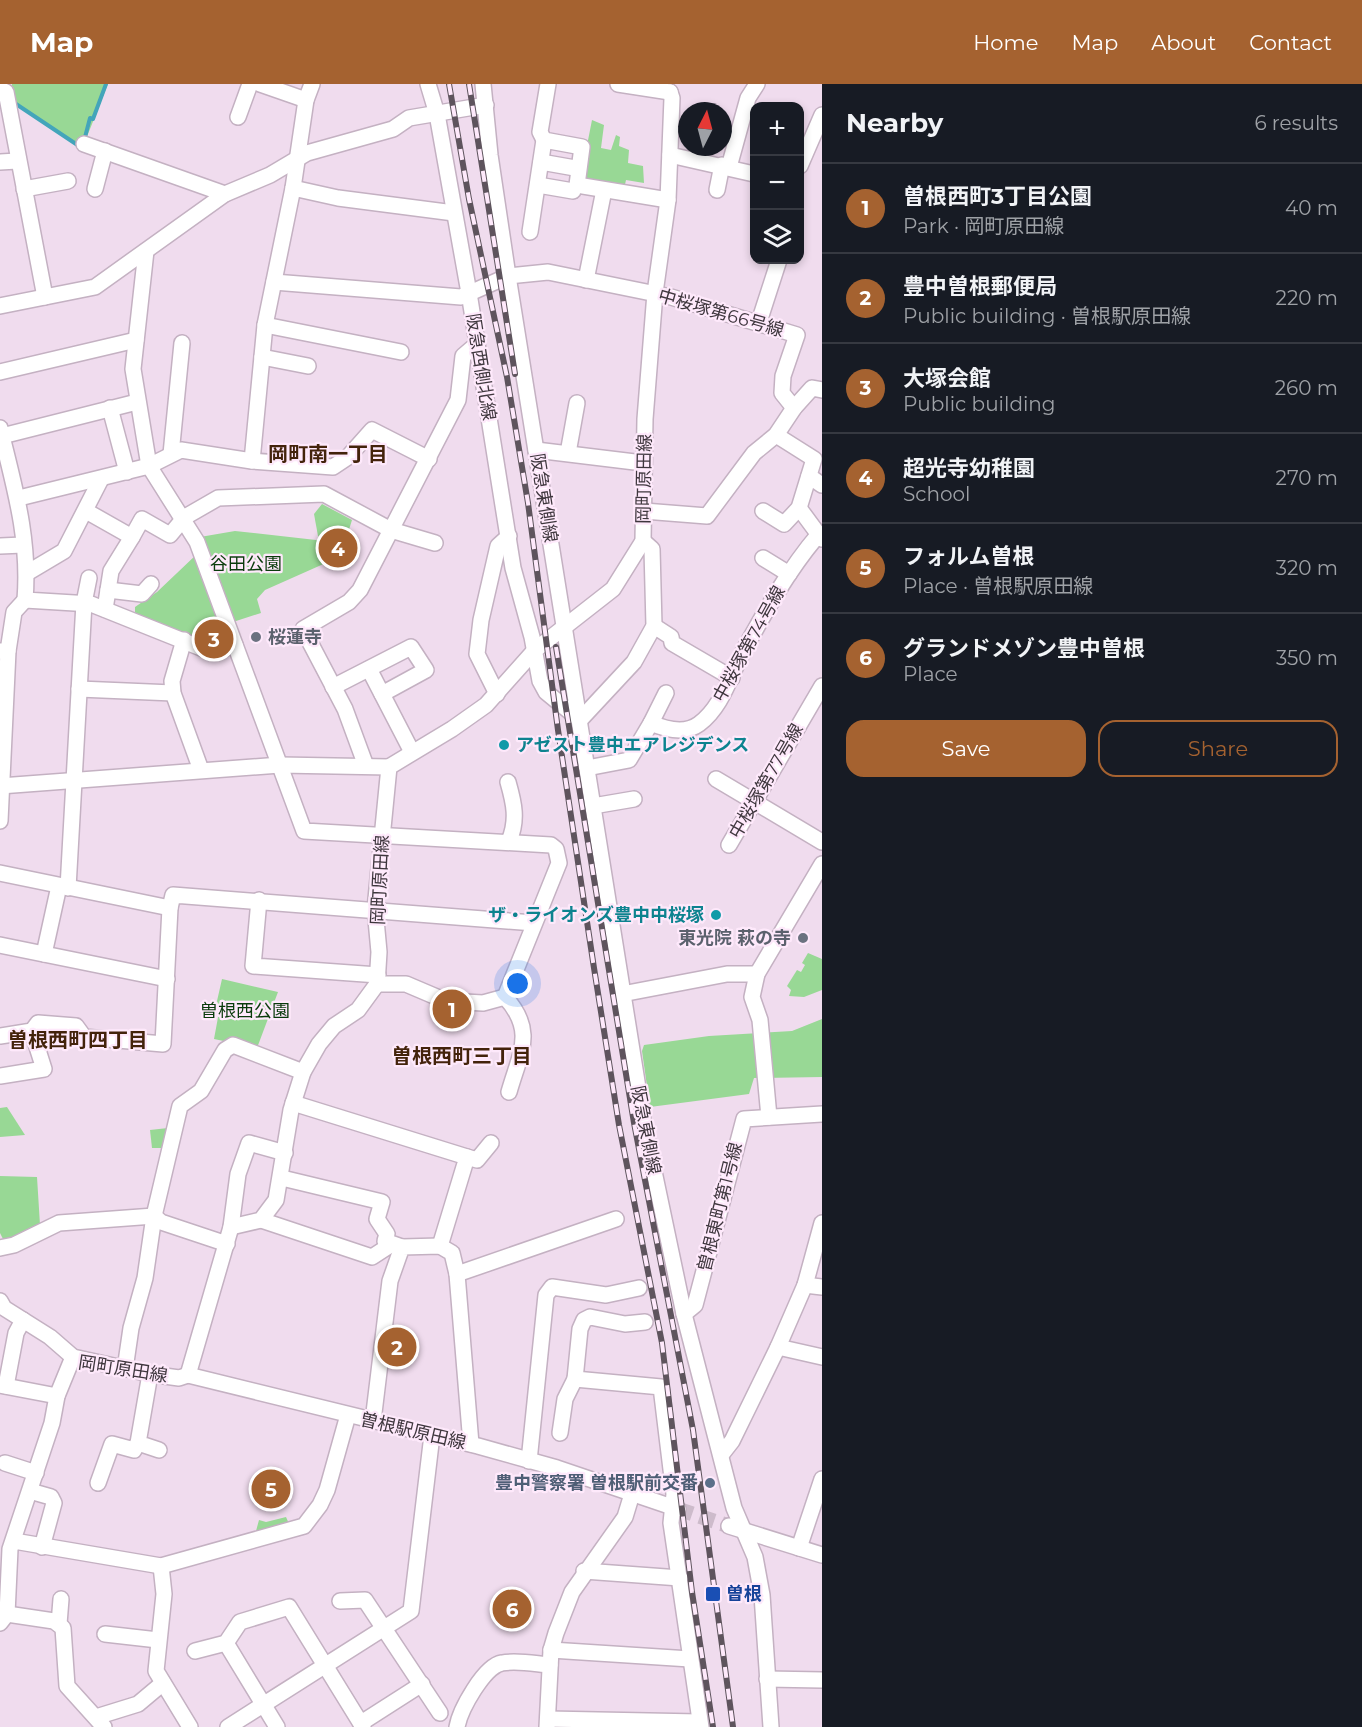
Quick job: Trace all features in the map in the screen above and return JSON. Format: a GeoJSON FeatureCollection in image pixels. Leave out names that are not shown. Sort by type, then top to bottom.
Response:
{"type":"FeatureCollection","features":[{"type":"Feature","properties":{"kind":"street"},"geometry":{"type":"LineString","coordinates":[[238,117],[250,84]]}},
{"type":"Feature","properties":{"kind":"street"},"geometry":{"type":"LineString","coordinates":[[260,84],[306,100]]}},
{"type":"Feature","properties":{"kind":"street"},"geometry":{"type":"LineString","coordinates":[[252,461],[265,325],[293,188],[306,100],[312,84]]}},
{"type":"Feature","properties":{"kind":"street","name":"阪急西側北線"},"geometry":{"type":"LineString","coordinates":[[428,84],[436,114],[469,293],[513,568],[535,650]]}},
{"type":"Feature","properties":{"kind":"street","name":"阪急東側線"},"geometry":{"type":"LineString","coordinates":[[483,84],[490,155],[508,276],[643,1119],[684,1314],[734,1508],[755,1557],[762,1595],[771,1727]]}},
{"type":"Feature","properties":{"kind":"street"},"geometry":{"type":"LineString","coordinates":[[530,232],[544,140],[540,132],[548,84]]}},
{"type":"Feature","properties":{"kind":"street"},"geometry":{"type":"LineString","coordinates":[[618,84],[675,88]]}},
{"type":"Feature","properties":{"kind":"street"},"geometry":{"type":"LineString","coordinates":[[717,190],[748,98],[757,84]]}},
{"type":"Feature","properties":{"kind":"street","name":"岡町原田線"},"geometry":{"type":"LineString","coordinates":[[378,979],[379,952],[375,909],[389,767],[452,729],[486,705],[535,650],[613,589],[643,541],[643,463],[656,293],[668,200],[672,98],[675,88]]}},
{"type":"Feature","properties":{"kind":"street"},"geometry":{"type":"LineString","coordinates":[[0,89],[6,92],[17,161],[45,297]]}},
{"type":"Feature","properties":{"kind":"street"},"geometry":{"type":"LineString","coordinates":[[0,306],[96,287],[225,194],[308,153],[393,129],[409,117],[486,105]]}},
{"type":"Feature","properties":{"kind":"street"},"geometry":{"type":"LineString","coordinates":[[804,157],[822,115]]}},
{"type":"Feature","properties":{"kind":"street"},"geometry":{"type":"LineString","coordinates":[[544,140],[582,147],[577,185],[668,200]]}},
{"type":"Feature","properties":{"kind":"street"},"geometry":{"type":"LineString","coordinates":[[84,144],[225,194]]}},
{"type":"Feature","properties":{"kind":"street"},"geometry":{"type":"LineString","coordinates":[[95,189],[105,151]]}},
{"type":"Feature","properties":{"kind":"street"},"geometry":{"type":"LineString","coordinates":[[670,155],[750,173]]}},
{"type":"Feature","properties":{"kind":"street"},"geometry":{"type":"LineString","coordinates":[[0,162],[17,161]]}},
{"type":"Feature","properties":{"kind":"street"},"geometry":{"type":"LineString","coordinates":[[541,162],[575,168]]}},
{"type":"Feature","properties":{"kind":"street"},"geometry":{"type":"LineString","coordinates":[[24,189],[68,181]]}},
{"type":"Feature","properties":{"kind":"street"},"geometry":{"type":"LineString","coordinates":[[538,184],[573,191]]}},
{"type":"Feature","properties":{"kind":"street"},"geometry":{"type":"LineString","coordinates":[[293,188],[338,198],[454,213]]}},
{"type":"Feature","properties":{"kind":"street"},"geometry":{"type":"LineString","coordinates":[[586,280],[604,190]]}},
{"type":"Feature","properties":{"kind":"street"},"geometry":{"type":"LineString","coordinates":[[146,251],[133,369],[149,466],[197,542],[304,831],[509,841],[551,845],[558,852],[559,863],[505,997]]}},
{"type":"Feature","properties":{"kind":"street"},"geometry":{"type":"LineString","coordinates":[[759,322],[777,264]]}},
{"type":"Feature","properties":{"kind":"street","name":"中桜塚第66号線"},"geometry":{"type":"LineString","coordinates":[[508,276],[548,272],[656,293],[797,335],[783,376],[782,393],[794,408]]}},
{"type":"Feature","properties":{"kind":"street"},"geometry":{"type":"LineString","coordinates":[[274,282],[461,297],[508,276]]}},
{"type":"Feature","properties":{"kind":"street"},"geometry":{"type":"LineString","coordinates":[[265,325],[401,352]]}},
{"type":"Feature","properties":{"kind":"street"},"geometry":{"type":"LineString","coordinates":[[0,372],[136,340]]}},
{"type":"Feature","properties":{"kind":"street"},"geometry":{"type":"LineString","coordinates":[[171,454],[182,343]]}},
{"type":"Feature","properties":{"kind":"street"},"geometry":{"type":"LineString","coordinates":[[366,766],[345,709],[303,629],[349,602],[360,590],[458,400],[463,356],[477,344]]}},
{"type":"Feature","properties":{"kind":"street"},"geometry":{"type":"LineString","coordinates":[[262,357],[308,366]]}},
{"type":"Feature","properties":{"kind":"street"},"geometry":{"type":"LineString","coordinates":[[644,511],[707,516],[754,453],[776,435],[794,408],[812,388],[822,390]]}},
{"type":"Feature","properties":{"kind":"street"},"geometry":{"type":"LineString","coordinates":[[24,600],[27,573],[19,498],[7,480],[1,432],[137,402]]}},
{"type":"Feature","properties":{"kind":"street"},"geometry":{"type":"LineString","coordinates":[[568,453],[577,403]]}},
{"type":"Feature","properties":{"kind":"street"},"geometry":{"type":"LineString","coordinates":[[111,408],[127,472]]}},
{"type":"Feature","properties":{"kind":"street"},"geometry":{"type":"LineString","coordinates":[[19,498],[149,466],[171,454],[187,450],[252,461],[333,467],[348,457],[372,430],[429,459]]}},
{"type":"Feature","properties":{"kind":"street"},"geometry":{"type":"LineString","coordinates":[[763,511],[784,524],[799,508],[808,476],[818,456],[776,435]]}},
{"type":"Feature","properties":{"kind":"street"},"geometry":{"type":"LineString","coordinates":[[536,450],[643,463]]}},
{"type":"Feature","properties":{"kind":"street"},"geometry":{"type":"LineString","coordinates":[[808,476],[822,485]]}},
{"type":"Feature","properties":{"kind":"street"},"geometry":{"type":"LineString","coordinates":[[27,573],[64,551],[101,479]]}},
{"type":"Feature","properties":{"kind":"street"},"geometry":{"type":"LineString","coordinates":[[105,609],[111,571],[142,519],[170,535],[183,520],[218,498],[324,494],[391,530],[435,543]]}},
{"type":"Feature","properties":{"kind":"street"},"geometry":{"type":"LineString","coordinates":[[799,508],[820,537]]}},
{"type":"Feature","properties":{"kind":"street"},"geometry":{"type":"LineString","coordinates":[[86,511],[132,537]]}},
{"type":"Feature","properties":{"kind":"street"},"geometry":{"type":"LineString","coordinates":[[497,694],[477,654],[480,620],[498,546],[509,536]]}},
{"type":"Feature","properties":{"kind":"street","name":"中桜塚第74号線"},"geometry":{"type":"LineString","coordinates":[[651,723],[668,731],[697,726],[720,699],[742,653],[789,574],[820,537]]}},
{"type":"Feature","properties":{"kind":"street"},"geometry":{"type":"LineString","coordinates":[[535,650],[540,681],[546,692],[580,720],[634,662],[654,626],[652,549],[643,541]]}},
{"type":"Feature","properties":{"kind":"street"},"geometry":{"type":"LineString","coordinates":[[0,546],[23,544]]}},
{"type":"Feature","properties":{"kind":"street","name":"中桜塚第74号線"},"geometry":{"type":"LineString","coordinates":[[763,558],[789,574]]}},
{"type":"Feature","properties":{"kind":"street"},"geometry":{"type":"LineString","coordinates":[[44,954],[64,887],[75,780],[84,603],[89,578]]}},
{"type":"Feature","properties":{"kind":"street"},"geometry":{"type":"LineString","coordinates":[[108,590],[142,594],[151,584]]}},
{"type":"Feature","properties":{"kind":"street"},"geometry":{"type":"LineString","coordinates":[[0,821],[7,612],[24,600],[84,603],[105,609],[211,652],[235,645]]}},
{"type":"Feature","properties":{"kind":"street"},"geometry":{"type":"LineString","coordinates":[[654,626],[671,637],[672,643],[732,678]]}},
{"type":"Feature","properties":{"kind":"street"},"geometry":{"type":"LineString","coordinates":[[184,640],[172,681],[173,693],[201,770]]}},
{"type":"Feature","properties":{"kind":"street"},"geometry":{"type":"LineString","coordinates":[[333,687],[411,647],[426,670],[382,694]]}},
{"type":"Feature","properties":{"kind":"street"},"geometry":{"type":"LineString","coordinates":[[369,669],[412,752]]}},
{"type":"Feature","properties":{"kind":"street","name":"中桜塚第77号線"},"geometry":{"type":"LineString","coordinates":[[729,846],[822,686]]}},
{"type":"Feature","properties":{"kind":"street"},"geometry":{"type":"LineString","coordinates":[[79,688],[173,693]]}},
{"type":"Feature","properties":{"kind":"street"},"geometry":{"type":"LineString","coordinates":[[587,768],[629,760],[666,693]]}},
{"type":"Feature","properties":{"kind":"street"},"geometry":{"type":"LineString","coordinates":[[0,786],[280,765],[389,767]]}},
{"type":"Feature","properties":{"kind":"street"},"geometry":{"type":"LineString","coordinates":[[716,779],[822,842]]}},
{"type":"Feature","properties":{"kind":"street"},"geometry":{"type":"LineString","coordinates":[[508,782],[516,813],[514,829],[509,841]]}},
{"type":"Feature","properties":{"kind":"street"},"geometry":{"type":"LineString","coordinates":[[593,806],[634,799]]}},
{"type":"Feature","properties":{"kind":"street"},"geometry":{"type":"LineString","coordinates":[[822,864],[757,974],[752,997],[762,1033],[769,1117],[822,1114]]}},
{"type":"Feature","properties":{"kind":"street"},"geometry":{"type":"LineString","coordinates":[[0,873],[170,908]]}},
{"type":"Feature","properties":{"kind":"street"},"geometry":{"type":"LineString","coordinates":[[0,1035],[32,1031],[38,1023],[76,1026],[84,1037],[163,1044],[170,908],[173,895],[534,923]]}},
{"type":"Feature","properties":{"kind":"street"},"geometry":{"type":"LineString","coordinates":[[259,900],[253,966],[378,979],[406,984],[446,1000],[483,1003],[505,997]]}},
{"type":"Feature","properties":{"kind":"street"},"geometry":{"type":"LineString","coordinates":[[0,945],[167,979]]}},
{"type":"Feature","properties":{"kind":"street"},"geometry":{"type":"LineString","coordinates":[[622,994],[727,974],[757,974]]}},
{"type":"Feature","properties":{"kind":"street"},"geometry":{"type":"LineString","coordinates":[[261,1220],[276,1200],[282,1178],[293,1103],[303,1072],[334,1026],[358,1010],[378,979]]}},
{"type":"Feature","properties":{"kind":"street"},"geometry":{"type":"LineString","coordinates":[[505,997],[517,1010],[525,1038],[509,1092]]}},
{"type":"Feature","properties":{"kind":"street"},"geometry":{"type":"LineString","coordinates":[[0,1076],[44,1069],[32,1031]]}},
{"type":"Feature","properties":{"kind":"street"},"geometry":{"type":"LineString","coordinates":[[125,1369],[131,1328],[146,1278],[154,1216],[180,1106],[201,1091],[225,1050],[233,1045],[303,1072]]}},
{"type":"Feature","properties":{"kind":"street"},"geometry":{"type":"LineString","coordinates":[[293,1103],[477,1160],[491,1143]]}},
{"type":"Feature","properties":{"kind":"street","name":"曽根東町第1号線"},"geometry":{"type":"LineString","coordinates":[[684,1314],[695,1305],[744,1119],[769,1117]]}},
{"type":"Feature","properties":{"kind":"street","name":"岡町原田線"},"geometry":{"type":"LineString","coordinates":[[4,1618],[8,1546],[30,1491],[52,1423],[57,1396],[73,1357],[150,1374],[179,1378],[188,1375],[227,1244],[238,1174],[249,1143],[285,1153]]}},
{"type":"Feature","properties":{"kind":"street"},"geometry":{"type":"LineString","coordinates":[[440,1246],[467,1157]]}},
{"type":"Feature","properties":{"kind":"street"},"geometry":{"type":"LineString","coordinates":[[282,1178],[382,1202],[377,1219],[387,1234],[385,1241],[397,1246],[440,1246],[452,1253],[458,1274],[471,1444]]}},
{"type":"Feature","properties":{"kind":"street"},"geometry":{"type":"LineString","coordinates":[[0,1248],[14,1245],[59,1223],[154,1216],[161,1222],[227,1244]]}},
{"type":"Feature","properties":{"kind":"street"},"geometry":{"type":"LineString","coordinates":[[458,1274],[616,1219]]}},
{"type":"Feature","properties":{"kind":"street"},"geometry":{"type":"LineString","coordinates":[[231,1227],[261,1220],[372,1257],[397,1246]]}},
{"type":"Feature","properties":{"kind":"street"},"geometry":{"type":"LineString","coordinates":[[721,1455],[732,1441],[778,1347],[805,1285],[822,1222]]}},
{"type":"Feature","properties":{"kind":"street"},"geometry":{"type":"LineString","coordinates":[[373,1421],[390,1281],[397,1246]]}},
{"type":"Feature","properties":{"kind":"street"},"geometry":{"type":"LineString","coordinates":[[805,1285],[822,1287]]}},
{"type":"Feature","properties":{"kind":"street"},"geometry":{"type":"LineString","coordinates":[[529,1461],[546,1295],[552,1287],[606,1295],[639,1288]]}},
{"type":"Feature","properties":{"kind":"street"},"geometry":{"type":"LineString","coordinates":[[0,1301],[4,1308],[50,1337],[73,1357]]}},
{"type":"Feature","properties":{"kind":"street"},"geometry":{"type":"LineString","coordinates":[[560,1433],[565,1399],[575,1379],[580,1329],[584,1320],[590,1317],[625,1324],[645,1322]]}},
{"type":"Feature","properties":{"kind":"street"},"geometry":{"type":"LineString","coordinates":[[23,1320],[16,1333],[3,1386],[57,1396]]}},
{"type":"Feature","properties":{"kind":"street"},"geometry":{"type":"LineString","coordinates":[[778,1347],[822,1357]]}},
{"type":"Feature","properties":{"kind":"street"},"geometry":{"type":"LineString","coordinates":[[98,1483],[112,1444],[134,1450],[138,1443],[150,1374]]}},
{"type":"Feature","properties":{"kind":"street"},"geometry":{"type":"LineString","coordinates":[[188,1375],[348,1415]]}},
{"type":"Feature","properties":{"kind":"street"},"geometry":{"type":"LineString","coordinates":[[575,1379],[662,1387],[674,1491],[675,1508],[671,1523],[700,1725],[548,1723],[551,1658],[572,1592],[584,1571],[625,1517],[632,1494]]}},
{"type":"Feature","properties":{"kind":"street","name":"曽根駅原田線"},"geometry":{"type":"LineString","coordinates":[[8,1546],[42,1547],[161,1566],[303,1526],[309,1522],[327,1490],[348,1415],[471,1444],[675,1508]]}},
{"type":"Feature","properties":{"kind":"street"},"geometry":{"type":"LineString","coordinates":[[228,1727],[411,1611],[432,1436]]}},
{"type":"Feature","properties":{"kind":"street"},"geometry":{"type":"LineString","coordinates":[[138,1443],[159,1450]]}},
{"type":"Feature","properties":{"kind":"street"},"geometry":{"type":"LineString","coordinates":[[5,1463],[36,1473]]}},
{"type":"Feature","properties":{"kind":"street"},"geometry":{"type":"LineString","coordinates":[[799,1548],[822,1479]]}},
{"type":"Feature","properties":{"kind":"street"},"geometry":{"type":"LineString","coordinates":[[30,1491],[51,1497],[54,1503],[42,1547]]}},
{"type":"Feature","properties":{"kind":"street"},"geometry":{"type":"LineString","coordinates":[[729,1526],[822,1555]]}},
{"type":"Feature","properties":{"kind":"street"},"geometry":{"type":"LineString","coordinates":[[161,1566],[164,1594],[156,1671],[190,1727]]}},
{"type":"Feature","properties":{"kind":"street"},"geometry":{"type":"LineString","coordinates":[[584,1571],[680,1578]]}},
{"type":"Feature","properties":{"kind":"street"},"geometry":{"type":"LineString","coordinates":[[59,1624],[61,1599]]}},
{"type":"Feature","properties":{"kind":"street"},"geometry":{"type":"LineString","coordinates":[[340,1601],[364,1600],[386,1628],[440,1713]]}},
{"type":"Feature","properties":{"kind":"street"},"geometry":{"type":"LineString","coordinates":[[195,1651],[226,1643],[240,1622],[289,1607],[362,1725],[422,1684]]}},
{"type":"Feature","properties":{"kind":"street"},"geometry":{"type":"LineString","coordinates":[[4,1618],[59,1624],[63,1628],[67,1686],[100,1722],[138,1704],[163,1683]]}},
{"type":"Feature","properties":{"kind":"street"},"geometry":{"type":"LineString","coordinates":[[105,1634],[158,1640]]}},
{"type":"Feature","properties":{"kind":"street"},"geometry":{"type":"LineString","coordinates":[[226,1643],[277,1727]]}},
{"type":"Feature","properties":{"kind":"street"},"geometry":{"type":"LineString","coordinates":[[454,1724],[492,1668],[502,1662],[551,1658],[690,1659]]}},
{"type":"Feature","properties":{"kind":"street"},"geometry":{"type":"LineString","coordinates":[[766,1679],[822,1680]]}},
{"type":"Feature","properties":{"kind":"green space"},"geometry":{"type":"Polygon","coordinates":[[[12,84],[108,84],[82,149],[10,100],[12,84]]]}},
{"type":"Feature","properties":{"kind":"green space"},"geometry":{"type":"Polygon","coordinates":[[[592,120],[604,125],[601,148],[611,150],[616,135],[620,137],[619,146],[629,150],[628,163],[643,166],[644,183],[626,180],[624,189],[580,181],[592,120]]]}},
{"type":"Feature","properties":{"kind":"green space"},"geometry":{"type":"Polygon","coordinates":[[[322,504],[352,520],[343,549],[318,536],[314,514],[322,504]]]}},
{"type":"Feature","properties":{"kind":"green space","name":"谷田公園"},"geometry":{"type":"Polygon","coordinates":[[[235,531],[316,540],[333,552],[328,562],[265,590],[257,599],[261,613],[233,622],[200,537],[235,531]]]}},
{"type":"Feature","properties":{"kind":"green space","name":"谷田公園"},"geometry":{"type":"Polygon","coordinates":[[[197,554],[230,643],[211,649],[135,616],[135,607],[157,592],[197,554]]]}},
{"type":"Feature","properties":{"kind":"green space"},"geometry":{"type":"Polygon","coordinates":[[[808,953],[822,959],[822,990],[804,997],[789,996],[791,990],[787,986],[797,970],[801,972],[805,965],[802,963],[808,953]]]}},
{"type":"Feature","properties":{"kind":"green space","name":"曽根西公園"},"geometry":{"type":"Polygon","coordinates":[[[222,979],[278,992],[257,1048],[214,1039],[219,1012],[217,1001],[222,979]]]}},
{"type":"Feature","properties":{"kind":"green space"},"geometry":{"type":"Polygon","coordinates":[[[441,1005],[467,1005],[462,1021],[437,1013],[441,1005]]]}},
{"type":"Feature","properties":{"kind":"green space"},"geometry":{"type":"Polygon","coordinates":[[[822,1019],[822,1077],[754,1078],[749,1094],[650,1107],[642,1051],[644,1045],[709,1036],[792,1031],[822,1019]]]}},
{"type":"Feature","properties":{"kind":"green space"},"geometry":{"type":"Polygon","coordinates":[[[7,1107],[25,1135],[0,1137],[0,1108],[7,1107]]]}},
{"type":"Feature","properties":{"kind":"green space"},"geometry":{"type":"Polygon","coordinates":[[[168,1128],[163,1148],[152,1148],[150,1130],[168,1128]]]}},
{"type":"Feature","properties":{"kind":"green space"},"geometry":{"type":"Polygon","coordinates":[[[0,1176],[37,1177],[40,1225],[4,1241],[0,1233],[0,1176]]]}},
{"type":"Feature","properties":{"kind":"green space"},"geometry":{"type":"Polygon","coordinates":[[[286,1517],[290,1526],[263,1533],[256,1531],[259,1520],[266,1522],[286,1517]]]}},
{"type":"Feature","properties":{"kind":"waterway"},"geometry":{"type":"LineString","coordinates":[[84,141],[90,118],[93,119],[106,84]]}},
{"type":"Feature","properties":{"kind":"waterway"},"geometry":{"type":"LineString","coordinates":[[13,102],[79,146]]}},
{"type":"Feature","properties":{"kind":"tunnel"},"geometry":{"type":"LineString","coordinates":[[678,1509],[729,1526]]}},
{"type":"Feature","properties":{"kind":"railway"},"geometry":{"type":"LineString","coordinates":[[449,84],[469,199],[507,377],[528,503],[558,730],[619,1125],[662,1343],[692,1592],[713,1727]]}},
{"type":"Feature","properties":{"kind":"railway"},"geometry":{"type":"LineString","coordinates":[[469,84],[515,374]]}},
{"type":"Feature","properties":{"kind":"railway"},"geometry":{"type":"LineString","coordinates":[[556,647],[634,1123],[693,1430],[733,1727]]}},
{"type":"Feature","properties":{"kind":"place","name":"超光寺幼稚園"},"geometry":{"type":"Point","coordinates":[338,548]}},
{"type":"Feature","properties":{"kind":"place","name":"桜蓮寺"},"geometry":{"type":"Point","coordinates":[256,637]}},
{"type":"Feature","properties":{"kind":"place","name":"大塚会館"},"geometry":{"type":"Point","coordinates":[214,639]}},
{"type":"Feature","properties":{"kind":"place","name":"アゼスト豊中エアレジデンス"},"geometry":{"type":"Point","coordinates":[504,745]}},
{"type":"Feature","properties":{"kind":"place","name":"ザ・ライオンズ豊中中桜塚"},"geometry":{"type":"Point","coordinates":[716,915]}},
{"type":"Feature","properties":{"kind":"place","name":"東光院 萩の寺"},"geometry":{"type":"Point","coordinates":[803,938]}},
{"type":"Feature","properties":{"kind":"place","name":"曽根西町3丁目公園"},"geometry":{"type":"Point","coordinates":[452,1009]}},
{"type":"Feature","properties":{"kind":"place","name":"豊中曽根郵便局"},"geometry":{"type":"Point","coordinates":[397,1347]}},
{"type":"Feature","properties":{"kind":"place","name":"豊中警察署 曽根駅前交番"},"geometry":{"type":"Point","coordinates":[710,1483]}},
{"type":"Feature","properties":{"kind":"place","name":"フォルム曽根"},"geometry":{"type":"Point","coordinates":[271,1489]}},
{"type":"Feature","properties":{"kind":"place","name":"曽根"},"geometry":{"type":"Point","coordinates":[713,1594]}},
{"type":"Feature","properties":{"kind":"place","name":"グランドメゾン豊中曽根"},"geometry":{"type":"Point","coordinates":[512,1609]}},
{"type":"Feature","properties":{"kind":"district","name":"岡町南一丁目"},"geometry":{"type":"Point","coordinates":[328,454]}},
{"type":"Feature","properties":{"kind":"district","name":"曽根西町四丁目"},"geometry":{"type":"Point","coordinates":[78,1040]}},
{"type":"Feature","properties":{"kind":"district","name":"曽根西町三丁目"},"geometry":{"type":"Point","coordinates":[462,1056]}}]}
